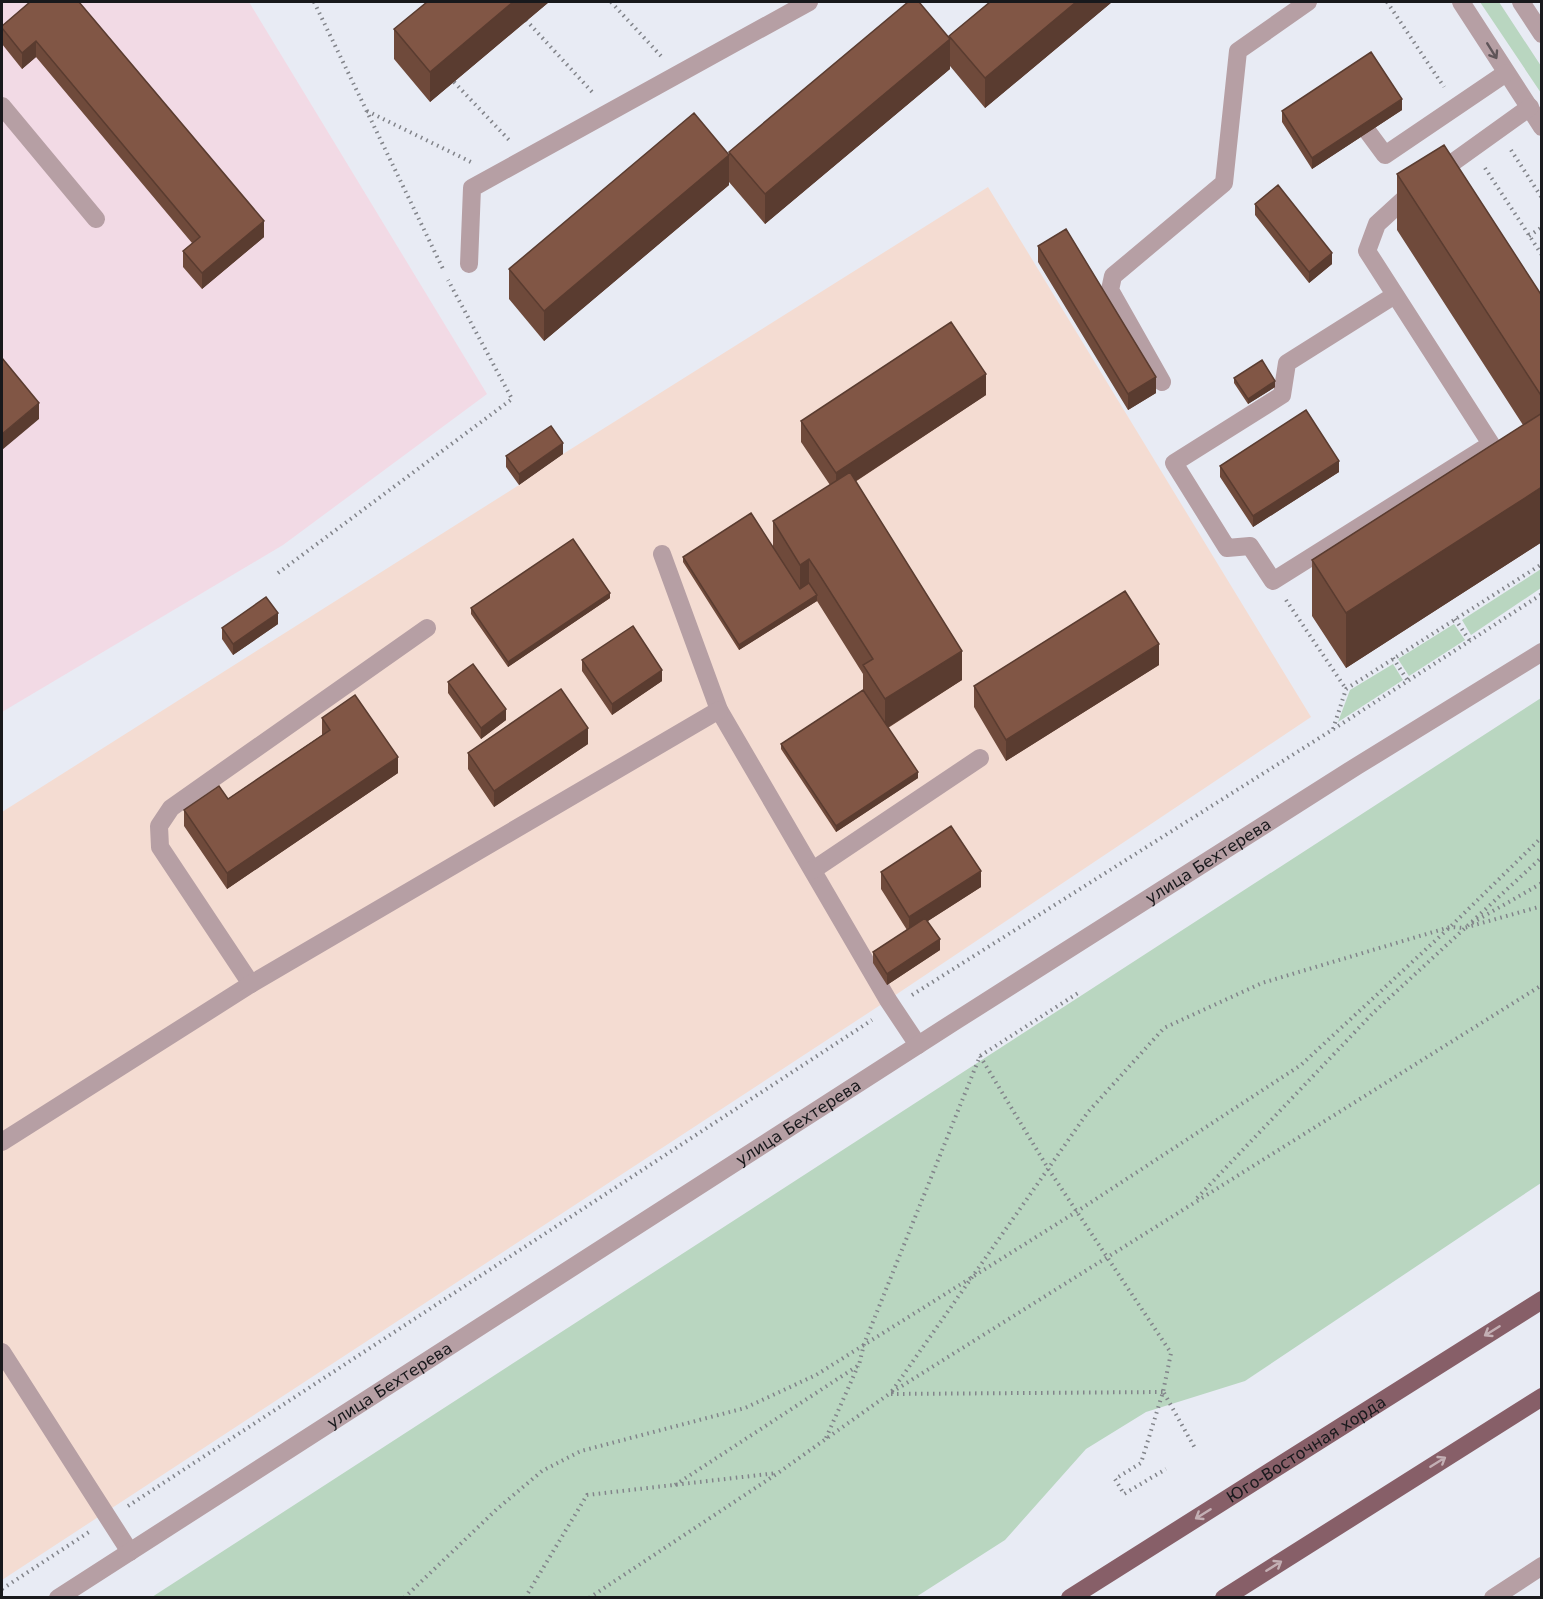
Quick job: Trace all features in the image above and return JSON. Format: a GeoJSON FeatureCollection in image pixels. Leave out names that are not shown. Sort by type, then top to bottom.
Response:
{"type":"FeatureCollection","features":[{"type":"Feature","properties":{"kind":"main road","name":"Юго-Восточная хорда"},"geometry":{"type":"LineString","coordinates":[[1070,1598],[1542,1300]]}},
{"type":"Feature","properties":{"kind":"main road"},"geometry":{"type":"LineString","coordinates":[[1224,1598],[1542,1397]]}},
{"type":"Feature","properties":{"kind":"street"},"geometry":{"type":"LineString","coordinates":[[469,264],[472,188],[809,2]]}},
{"type":"Feature","properties":{"kind":"street"},"geometry":{"type":"LineString","coordinates":[[1162,382],[1110,290],[1113,276],[1224,183],[1238,51],[1308,2]]}},
{"type":"Feature","properties":{"kind":"street"},"geometry":{"type":"LineString","coordinates":[[1461,2],[1542,127]]}},
{"type":"Feature","properties":{"kind":"street"},"geometry":{"type":"LineString","coordinates":[[1521,2],[1542,34]]}},
{"type":"Feature","properties":{"kind":"street"},"geometry":{"type":"LineString","coordinates":[[1368,132],[1385,155],[1506,73]]}},
{"type":"Feature","properties":{"kind":"street"},"geometry":{"type":"LineString","coordinates":[[2,106],[96,219]]}},
{"type":"Feature","properties":{"kind":"street"},"geometry":{"type":"LineString","coordinates":[[1395,295],[1287,363],[1282,395],[1174,463],[1227,548],[1250,546],[1273,581],[1491,444],[1367,251],[1377,224],[1413,191],[1530,107]]}},
{"type":"Feature","properties":{"kind":"street"},"geometry":{"type":"LineString","coordinates":[[662,554],[719,710],[918,1046]]}},
{"type":"Feature","properties":{"kind":"street"},"geometry":{"type":"LineString","coordinates":[[251,984],[160,847],[159,826],[171,808],[427,628]]}},
{"type":"Feature","properties":{"kind":"street","name":"улица Бехтерева"},"geometry":{"type":"LineString","coordinates":[[58,1598],[1357,766],[1542,652]]}},
{"type":"Feature","properties":{"kind":"street"},"geometry":{"type":"LineString","coordinates":[[2,1142],[251,984],[719,710]]}},
{"type":"Feature","properties":{"kind":"street"},"geometry":{"type":"LineString","coordinates":[[813,870],[980,758]]}},
{"type":"Feature","properties":{"kind":"street"},"geometry":{"type":"LineString","coordinates":[[2,1352],[130,1551]]}},
{"type":"Feature","properties":{"kind":"street"},"geometry":{"type":"LineString","coordinates":[[1493,1598],[1542,1566]]}},
{"type":"Feature","properties":{"kind":"path"},"geometry":{"type":"LineString","coordinates":[[278,573],[512,399],[448,279],[314,2]]}},
{"type":"Feature","properties":{"kind":"path"},"geometry":{"type":"LineString","coordinates":[[611,2],[677,74]]}},
{"type":"Feature","properties":{"kind":"path"},"geometry":{"type":"LineString","coordinates":[[1387,2],[1457,107]]}},
{"type":"Feature","properties":{"kind":"path"},"geometry":{"type":"LineString","coordinates":[[526,20],[609,112]]}},
{"type":"Feature","properties":{"kind":"path"},"geometry":{"type":"LineString","coordinates":[[454,82],[526,158]]}},
{"type":"Feature","properties":{"kind":"path"},"geometry":{"type":"LineString","coordinates":[[367,111],[496,174]]}},
{"type":"Feature","properties":{"kind":"path"},"geometry":{"type":"LineString","coordinates":[[1479,142],[1482,163],[1542,255]]}},
{"type":"Feature","properties":{"kind":"path"},"geometry":{"type":"LineString","coordinates":[[1508,145],[1542,198]]}},
{"type":"Feature","properties":{"kind":"path"},"geometry":{"type":"LineString","coordinates":[[1529,236],[1542,227]]}},
{"type":"Feature","properties":{"kind":"path"},"geometry":{"type":"LineString","coordinates":[[448,279],[469,264]]}},
{"type":"Feature","properties":{"kind":"path"},"geometry":{"type":"LineString","coordinates":[[1332,730],[1346,688],[1542,564]]}},
{"type":"Feature","properties":{"kind":"path"},"geometry":{"type":"LineString","coordinates":[[1273,581],[1346,688]]}},
{"type":"Feature","properties":{"kind":"path"},"geometry":{"type":"LineString","coordinates":[[2,1589],[787,1074],[1332,730],[1542,594]]}},
{"type":"Feature","properties":{"kind":"path"},"geometry":{"type":"LineString","coordinates":[[1455,619],[1470,641]]}},
{"type":"Feature","properties":{"kind":"path"},"geometry":{"type":"LineString","coordinates":[[1393,658],[1408,681]]}},
{"type":"Feature","properties":{"kind":"path"},"geometry":{"type":"LineString","coordinates":[[404,1598],[497,1509],[542,1471],[581,1451],[745,1408],[816,1374],[1076,1212],[1302,1065],[1450,927],[1542,837]]}},
{"type":"Feature","properties":{"kind":"path"},"geometry":{"type":"LineString","coordinates":[[1191,1204],[1373,1013],[1542,857]]}},
{"type":"Feature","properties":{"kind":"path"},"geometry":{"type":"LineString","coordinates":[[1464,928],[1542,883]]}},
{"type":"Feature","properties":{"kind":"path"},"geometry":{"type":"LineString","coordinates":[[889,1394],[1088,1112],[1164,1028],[1262,983],[1450,927],[1464,928],[1542,906]]}},
{"type":"Feature","properties":{"kind":"path"},"geometry":{"type":"LineString","coordinates":[[589,1598],[778,1473],[889,1394],[1542,985]]}},
{"type":"Feature","properties":{"kind":"path"},"geometry":{"type":"LineString","coordinates":[[825,1440],[859,1365],[864,1344],[980,1056],[1078,993]]}},
{"type":"Feature","properties":{"kind":"path"},"geometry":{"type":"LineString","coordinates":[[980,1056],[1076,1212],[1171,1353],[1163,1392],[1141,1463],[1114,1479],[1124,1494],[1166,1469]]}},
{"type":"Feature","properties":{"kind":"path"},"geometry":{"type":"LineString","coordinates":[[675,1485],[859,1365]]}},
{"type":"Feature","properties":{"kind":"path"},"geometry":{"type":"LineString","coordinates":[[889,1394],[1163,1392]]}},
{"type":"Feature","properties":{"kind":"path"},"geometry":{"type":"LineString","coordinates":[[1163,1392],[1196,1450]]}},
{"type":"Feature","properties":{"kind":"path"},"geometry":{"type":"LineString","coordinates":[[525,1598],[587,1495],[778,1473]]}},
{"type":"Feature","properties":{"kind":"shaded area"},"geometry":{"type":"Polygon","coordinates":[[[2,2],[249,2],[487,394],[283,545],[2,712],[2,2]]]}},
{"type":"Feature","properties":{"kind":"shaded area"},"geometry":{"type":"Polygon","coordinates":[[[988,187],[1311,717],[888,1000],[2,1580],[2,812],[519,485],[563,454],[988,187]]]}},
{"type":"Feature","properties":{"kind":"green space"},"geometry":{"type":"Polygon","coordinates":[[[1480,2],[1499,2],[1541,66],[1541,93],[1480,2]]]}},
{"type":"Feature","properties":{"kind":"green space"},"geometry":{"type":"Polygon","coordinates":[[[1541,569],[1541,588],[1471,635],[1462,620],[1541,569]]]}},
{"type":"Feature","properties":{"kind":"green space"},"geometry":{"type":"Polygon","coordinates":[[[1454,624],[1465,640],[1409,676],[1398,659],[1454,624]]]}},
{"type":"Feature","properties":{"kind":"green space"},"geometry":{"type":"Polygon","coordinates":[[[1393,664],[1403,680],[1338,722],[1350,690],[1393,664]]]}},
{"type":"Feature","properties":{"kind":"green space"},"geometry":{"type":"Polygon","coordinates":[[[1541,698],[1541,1183],[1245,1381],[1146,1412],[1086,1449],[1005,1540],[916,1597],[152,1597],[1541,698]]]}},
{"type":"Feature","properties":{"kind":"building"},"geometry":{"type":"Polygon","coordinates":[[[30,2],[79,2],[264,221],[202,273],[183,251],[200,237],[36,41],[22,53],[2,28],[30,2]]]}},
{"type":"Feature","properties":{"kind":"building"},"geometry":{"type":"Polygon","coordinates":[[[427,2],[513,2],[430,72],[394,29],[427,2]]]}},
{"type":"Feature","properties":{"kind":"building"},"geometry":{"type":"Polygon","coordinates":[[[908,2],[919,2],[950,39],[765,194],[729,152],[908,2]]]}},
{"type":"Feature","properties":{"kind":"building"},"geometry":{"type":"Polygon","coordinates":[[[990,2],[1076,2],[985,78],[949,36],[990,2]]]}},
{"type":"Feature","properties":{"kind":"building"},"geometry":{"type":"Polygon","coordinates":[[[1371,52],[1402,99],[1312,158],[1282,111],[1371,52]]]}},
{"type":"Feature","properties":{"kind":"building"},"geometry":{"type":"Polygon","coordinates":[[[694,113],[729,155],[544,311],[509,269],[694,113]]]}},
{"type":"Feature","properties":{"kind":"building"},"geometry":{"type":"Polygon","coordinates":[[[1444,145],[1542,296],[1542,397],[1397,174],[1444,145]]]}},
{"type":"Feature","properties":{"kind":"building"},"geometry":{"type":"Polygon","coordinates":[[[1278,185],[1332,253],[1309,272],[1255,204],[1278,185]]]}},
{"type":"Feature","properties":{"kind":"building"},"geometry":{"type":"Polygon","coordinates":[[[1066,229],[1156,377],[1128,394],[1038,246],[1066,229]]]}},
{"type":"Feature","properties":{"kind":"building"},"geometry":{"type":"Polygon","coordinates":[[[951,322],[986,374],[836,473],[801,421],[951,322]]]}},
{"type":"Feature","properties":{"kind":"building"},"geometry":{"type":"Polygon","coordinates":[[[2,358],[39,403],[2,434],[2,358]]]}},
{"type":"Feature","properties":{"kind":"building"},"geometry":{"type":"Polygon","coordinates":[[[1262,360],[1275,381],[1248,399],[1234,378],[1262,360]]]}},
{"type":"Feature","properties":{"kind":"building"},"geometry":{"type":"Polygon","coordinates":[[[1306,410],[1339,461],[1253,516],[1220,466],[1306,410]]]}},
{"type":"Feature","properties":{"kind":"building"},"geometry":{"type":"Polygon","coordinates":[[[1542,413],[1542,487],[1346,613],[1312,560],[1542,413]]]}},
{"type":"Feature","properties":{"kind":"building"},"geometry":{"type":"Polygon","coordinates":[[[551,426],[563,443],[519,474],[506,456],[551,426]]]}},
{"type":"Feature","properties":{"kind":"building"},"geometry":{"type":"Polygon","coordinates":[[[850,472],[962,651],[885,699],[863,665],[873,659],[809,559],[800,565],[773,521],[850,472]]]}},
{"type":"Feature","properties":{"kind":"building"},"geometry":{"type":"Polygon","coordinates":[[[751,513],[800,589],[809,583],[817,595],[739,645],[683,557],[751,513]]]}},
{"type":"Feature","properties":{"kind":"building"},"geometry":{"type":"Polygon","coordinates":[[[573,539],[610,593],[508,662],[471,608],[573,539]]]}},
{"type":"Feature","properties":{"kind":"building"},"geometry":{"type":"Polygon","coordinates":[[[1125,591],[1159,644],[1006,740],[974,686],[1125,591]]]}},
{"type":"Feature","properties":{"kind":"building"},"geometry":{"type":"Polygon","coordinates":[[[266,597],[278,613],[233,644],[222,628],[266,597]]]}},
{"type":"Feature","properties":{"kind":"building"},"geometry":{"type":"Polygon","coordinates":[[[633,626],[662,670],[612,704],[582,660],[633,626]]]}},
{"type":"Feature","properties":{"kind":"building"},"geometry":{"type":"Polygon","coordinates":[[[473,664],[506,709],[481,728],[448,682],[473,664]]]}},
{"type":"Feature","properties":{"kind":"building"},"geometry":{"type":"Polygon","coordinates":[[[561,689],[588,728],[494,791],[468,753],[561,689]]]}},
{"type":"Feature","properties":{"kind":"building"},"geometry":{"type":"Polygon","coordinates":[[[863,690],[918,772],[836,826],[781,744],[863,690]]]}},
{"type":"Feature","properties":{"kind":"building"},"geometry":{"type":"Polygon","coordinates":[[[355,695],[398,757],[227,873],[184,810],[219,786],[228,799],[330,730],[322,718],[355,695]]]}},
{"type":"Feature","properties":{"kind":"building"},"geometry":{"type":"Polygon","coordinates":[[[951,826],[981,871],[909,917],[881,872],[951,826]]]}},
{"type":"Feature","properties":{"kind":"building"},"geometry":{"type":"Polygon","coordinates":[[[925,918],[940,939],[887,974],[873,952],[925,918]]]}}]}
